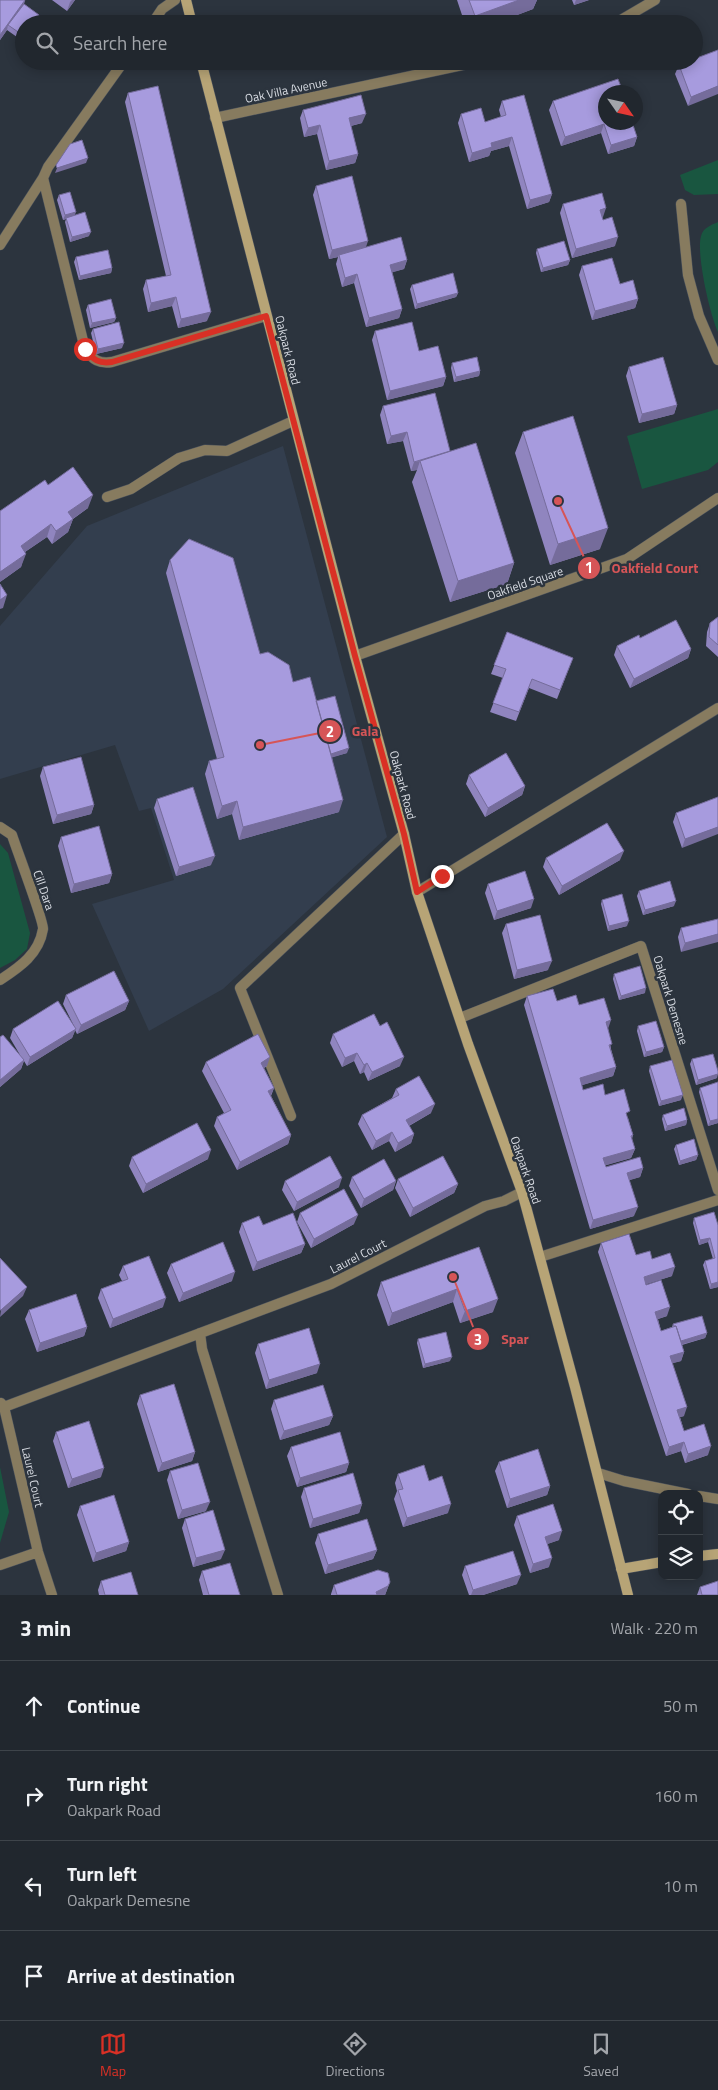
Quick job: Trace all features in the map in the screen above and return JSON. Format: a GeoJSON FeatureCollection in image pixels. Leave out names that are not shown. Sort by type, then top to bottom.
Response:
{"type":"FeatureCollection","features":[{"type":"Feature","properties":{"kind":"main road"},"geometry":{"type":"LineString","coordinates":[[186,0],[190,15]]}},
{"type":"Feature","properties":{"kind":"main road","name":"Oakpark Road"},"geometry":{"type":"LineString","coordinates":[[203,70],[355,656],[404,834],[417,892],[522,1192],[598,1473],[628,1595]]}},
{"type":"Feature","properties":{"kind":"main road"},"geometry":{"type":"LineString","coordinates":[[703,1556],[718,1554]]}},
{"type":"Feature","properties":{"kind":"main road"},"geometry":{"type":"LineString","coordinates":[[621,1568],[658,1563]]}},
{"type":"Feature","properties":{"kind":"street"},"geometry":{"type":"LineString","coordinates":[[158,15],[162,9],[175,0]]}},
{"type":"Feature","properties":{"kind":"street"},"geometry":{"type":"LineString","coordinates":[[629,15],[655,0]]}},
{"type":"Feature","properties":{"kind":"street"},"geometry":{"type":"LineString","coordinates":[[0,245],[43,178],[48,167],[118,70]]}},
{"type":"Feature","properties":{"kind":"street","name":"Oak Villa Avenue"},"geometry":{"type":"LineString","coordinates":[[215,118],[439,70]]}},
{"type":"Feature","properties":{"kind":"street"},"geometry":{"type":"LineString","coordinates":[[43,178],[85,349],[91,357],[101,363],[112,362],[266,316]]}},
{"type":"Feature","properties":{"kind":"street"},"geometry":{"type":"LineString","coordinates":[[681,204],[688,275],[699,316],[718,360]]}},
{"type":"Feature","properties":{"kind":"street"},"geometry":{"type":"LineString","coordinates":[[107,497],[132,489],[179,458],[205,450],[227,451],[294,421]]}},
{"type":"Feature","properties":{"kind":"street","name":"Oakfield Square"},"geometry":{"type":"LineString","coordinates":[[355,656],[627,559],[718,498]]}},
{"type":"Feature","properties":{"kind":"street"},"geometry":{"type":"LineString","coordinates":[[417,892],[718,708]]}},
{"type":"Feature","properties":{"kind":"street","name":"Cill Dara"},"geometry":{"type":"LineString","coordinates":[[0,827],[12,834],[44,927],[36,949],[19,967],[0,980]]}},
{"type":"Feature","properties":{"kind":"street"},"geometry":{"type":"LineString","coordinates":[[291,1116],[240,988],[404,834]]}},
{"type":"Feature","properties":{"kind":"street","name":"Oakpark Demesne"},"geometry":{"type":"LineString","coordinates":[[460,1018],[641,946],[718,1190]]}},
{"type":"Feature","properties":{"kind":"street","name":"Laurel Court"},"geometry":{"type":"LineString","coordinates":[[52,1595],[38,1552],[2,1405],[330,1284],[485,1206],[504,1201],[522,1192]]}},
{"type":"Feature","properties":{"kind":"street"},"geometry":{"type":"LineString","coordinates":[[540,1257],[718,1200]]}},
{"type":"Feature","properties":{"kind":"street"},"geometry":{"type":"LineString","coordinates":[[200,1333],[202,1349],[278,1595]]}},
{"type":"Feature","properties":{"kind":"street"},"geometry":{"type":"LineString","coordinates":[[598,1473],[624,1482],[667,1490]]}},
{"type":"Feature","properties":{"kind":"street"},"geometry":{"type":"LineString","coordinates":[[703,1497],[718,1500]]}},
{"type":"Feature","properties":{"kind":"street"},"geometry":{"type":"LineString","coordinates":[[0,1564],[38,1552]]}},
{"type":"Feature","properties":{"kind":"shaded area"},"geometry":{"type":"Polygon","coordinates":[[[283,446],[387,837],[223,989],[149,1031],[92,904],[174,880],[151,808],[139,811],[115,745],[0,779],[0,626],[87,526],[283,446]]]}},
{"type":"Feature","properties":{"kind":"green space"},"geometry":{"type":"Polygon","coordinates":[[[718,160],[718,194],[694,195],[685,190],[680,175],[718,160]]]}},
{"type":"Feature","properties":{"kind":"green space"},"geometry":{"type":"Polygon","coordinates":[[[718,222],[718,332],[711,312],[705,284],[700,245],[701,236],[704,231],[718,222]]]}},
{"type":"Feature","properties":{"kind":"green space"},"geometry":{"type":"Polygon","coordinates":[[[718,409],[718,462],[708,470],[642,489],[627,436],[718,409]]]}},
{"type":"Feature","properties":{"kind":"green space"},"geometry":{"type":"Polygon","coordinates":[[[0,844],[8,853],[30,933],[27,949],[15,960],[0,968],[0,844]]]}},
{"type":"Feature","properties":{"kind":"green space"},"geometry":{"type":"Polygon","coordinates":[[[0,1467],[9,1512],[0,1543],[0,1467]]]}},
{"type":"Feature","properties":{"kind":"building"},"geometry":{"type":"Polygon","coordinates":[[[0,0],[25,0],[0,35],[0,0]]]}},
{"type":"Feature","properties":{"kind":"building"},"geometry":{"type":"Polygon","coordinates":[[[469,0],[519,0],[478,15],[475,15],[469,0]]]}},
{"type":"Feature","properties":{"kind":"building"},"geometry":{"type":"Polygon","coordinates":[[[24,4],[39,15],[16,15],[24,4]]]}},
{"type":"Feature","properties":{"kind":"building"},"geometry":{"type":"Polygon","coordinates":[[[15,16],[15,30],[8,25],[15,16]]]}},
{"type":"Feature","properties":{"kind":"building"},"geometry":{"type":"Polygon","coordinates":[[[718,50],[718,86],[691,97],[681,70],[703,70],[703,56],[718,50]]]}},
{"type":"Feature","properties":{"kind":"building"},"geometry":{"type":"Polygon","coordinates":[[[618,79],[620,85],[600,85],[618,79]]]}},
{"type":"Feature","properties":{"kind":"building"},"geometry":{"type":"Polygon","coordinates":[[[158,86],[211,312],[181,319],[176,297],[151,303],[146,280],[171,275],[128,93],[158,86]]]}},
{"type":"Feature","properties":{"kind":"building"},"geometry":{"type":"Polygon","coordinates":[[[598,86],[598,126],[565,137],[553,101],[598,86]]]}},
{"type":"Feature","properties":{"kind":"building"},"geometry":{"type":"Polygon","coordinates":[[[361,95],[366,114],[349,118],[358,154],[329,161],[320,125],[308,128],[303,110],[361,95]]]}},
{"type":"Feature","properties":{"kind":"building"},"geometry":{"type":"Polygon","coordinates":[[[524,95],[552,194],[530,200],[512,137],[491,143],[492,147],[472,153],[461,114],[481,108],[485,122],[506,115],[502,101],[524,95]]]}},
{"type":"Feature","properties":{"kind":"building"},"geometry":{"type":"Polygon","coordinates":[[[606,130],[635,130],[637,137],[611,145],[606,130]]]}},
{"type":"Feature","properties":{"kind":"building"},"geometry":{"type":"Polygon","coordinates":[[[82,140],[88,158],[57,168],[56,165],[70,144],[82,140]]]}},
{"type":"Feature","properties":{"kind":"building"},"geometry":{"type":"Polygon","coordinates":[[[352,176],[368,241],[332,250],[316,186],[352,176]]]}},
{"type":"Feature","properties":{"kind":"building"},"geometry":{"type":"Polygon","coordinates":[[[70,192],[76,212],[65,215],[59,195],[70,192]]]}},
{"type":"Feature","properties":{"kind":"building"},"geometry":{"type":"Polygon","coordinates":[[[602,193],[606,208],[600,210],[603,220],[612,217],[618,237],[576,249],[563,204],[602,193]]]}},
{"type":"Feature","properties":{"kind":"building"},"geometry":{"type":"Polygon","coordinates":[[[85,212],[91,232],[72,237],[66,218],[85,212]]]}},
{"type":"Feature","properties":{"kind":"building"},"geometry":{"type":"Polygon","coordinates":[[[401,237],[407,260],[390,265],[402,309],[369,318],[357,274],[345,278],[339,255],[401,237]]]}},
{"type":"Feature","properties":{"kind":"building"},"geometry":{"type":"Polygon","coordinates":[[[564,241],[570,260],[543,268],[537,249],[564,241]]]}},
{"type":"Feature","properties":{"kind":"building"},"geometry":{"type":"Polygon","coordinates":[[[108,250],[112,268],[80,276],[76,257],[108,250]]]}},
{"type":"Feature","properties":{"kind":"building"},"geometry":{"type":"Polygon","coordinates":[[[612,258],[620,284],[633,280],[638,299],[595,311],[582,266],[612,258]]]}},
{"type":"Feature","properties":{"kind":"building"},"geometry":{"type":"Polygon","coordinates":[[[453,273],[458,293],[417,304],[412,285],[453,273]]]}},
{"type":"Feature","properties":{"kind":"building"},"geometry":{"type":"Polygon","coordinates":[[[111,299],[116,318],[92,323],[88,305],[111,299]]]}},
{"type":"Feature","properties":{"kind":"building"},"geometry":{"type":"Polygon","coordinates":[[[119,322],[124,343],[98,349],[93,329],[119,322]]]}},
{"type":"Feature","properties":{"kind":"building"},"geometry":{"type":"Polygon","coordinates":[[[412,322],[419,351],[438,346],[446,377],[390,391],[375,331],[412,322]]]}},
{"type":"Feature","properties":{"kind":"building"},"geometry":{"type":"Polygon","coordinates":[[[477,357],[480,371],[456,377],[452,363],[477,357]]]}},
{"type":"Feature","properties":{"kind":"building"},"geometry":{"type":"Polygon","coordinates":[[[663,357],[677,405],[642,414],[629,367],[663,357]]]}},
{"type":"Feature","properties":{"kind":"building"},"geometry":{"type":"Polygon","coordinates":[[[435,393],[450,451],[414,462],[407,432],[391,436],[383,406],[435,393]]]}},
{"type":"Feature","properties":{"kind":"building"},"geometry":{"type":"Polygon","coordinates":[[[573,416],[608,528],[558,544],[523,432],[573,416]]]}},
{"type":"Feature","properties":{"kind":"building"},"geometry":{"type":"Polygon","coordinates":[[[476,443],[514,563],[458,581],[420,461],[476,443]]]}},
{"type":"Feature","properties":{"kind":"building"},"geometry":{"type":"Polygon","coordinates":[[[73,467],[93,495],[68,512],[73,519],[56,531],[51,524],[21,546],[26,554],[0,572],[0,511],[45,480],[48,485],[73,467]]]}},
{"type":"Feature","properties":{"kind":"building"},"geometry":{"type":"Polygon","coordinates":[[[189,539],[233,558],[260,654],[268,652],[289,665],[293,682],[310,677],[343,800],[243,827],[237,801],[222,806],[209,761],[224,757],[170,560],[189,539]]]}},
{"type":"Feature","properties":{"kind":"building"},"geometry":{"type":"Polygon","coordinates":[[[0,584],[7,595],[0,600],[0,584]]]}},
{"type":"Feature","properties":{"kind":"building"},"geometry":{"type":"Polygon","coordinates":[[[718,617],[718,645],[709,637],[710,623],[718,617]]]}},
{"type":"Feature","properties":{"kind":"building"},"geometry":{"type":"Polygon","coordinates":[[[676,620],[691,649],[634,679],[617,646],[639,635],[640,638],[676,620]]]}},
{"type":"Feature","properties":{"kind":"building"},"geometry":{"type":"Polygon","coordinates":[[[507,632],[573,658],[560,690],[532,679],[519,712],[493,703],[506,669],[494,665],[507,632]]]}},
{"type":"Feature","properties":{"kind":"building"},"geometry":{"type":"Polygon","coordinates":[[[335,696],[349,748],[331,754],[316,701],[335,696]]]}},
{"type":"Feature","properties":{"kind":"building"},"geometry":{"type":"Polygon","coordinates":[[[506,753],[525,786],[488,808],[469,775],[506,753]]]}},
{"type":"Feature","properties":{"kind":"building"},"geometry":{"type":"Polygon","coordinates":[[[81,757],[94,805],[57,815],[43,767],[81,757]]]}},
{"type":"Feature","properties":{"kind":"building"},"geometry":{"type":"Polygon","coordinates":[[[193,787],[215,856],[179,867],[157,799],[193,787]]]}},
{"type":"Feature","properties":{"kind":"building"},"geometry":{"type":"Polygon","coordinates":[[[718,797],[718,827],[685,839],[676,813],[718,797]]]}},
{"type":"Feature","properties":{"kind":"building"},"geometry":{"type":"Polygon","coordinates":[[[607,823],[624,851],[562,886],[546,858],[607,823]]]}},
{"type":"Feature","properties":{"kind":"building"},"geometry":{"type":"Polygon","coordinates":[[[99,826],[112,874],[74,884],[61,837],[99,826]]]}},
{"type":"Feature","properties":{"kind":"building"},"geometry":{"type":"Polygon","coordinates":[[[525,871],[534,899],[497,911],[488,884],[525,871]]]}},
{"type":"Feature","properties":{"kind":"building"},"geometry":{"type":"Polygon","coordinates":[[[670,881],[676,901],[645,910],[639,891],[670,881]]]}},
{"type":"Feature","properties":{"kind":"building"},"geometry":{"type":"Polygon","coordinates":[[[622,894],[629,921],[609,926],[602,900],[622,894]]]}},
{"type":"Feature","properties":{"kind":"building"},"geometry":{"type":"Polygon","coordinates":[[[540,915],[552,961],[517,970],[506,924],[540,915]]]}},
{"type":"Feature","properties":{"kind":"building"},"geometry":{"type":"Polygon","coordinates":[[[718,919],[718,934],[685,943],[681,928],[718,919]]]}},
{"type":"Feature","properties":{"kind":"building"},"geometry":{"type":"Polygon","coordinates":[[[640,966],[646,988],[621,996],[614,974],[640,966]]]}},
{"type":"Feature","properties":{"kind":"building"},"geometry":{"type":"Polygon","coordinates":[[[114,971],[129,1001],[81,1025],[66,995],[114,971]]]}},
{"type":"Feature","properties":{"kind":"building"},"geometry":{"type":"Polygon","coordinates":[[[553,989],[557,1001],[576,995],[579,1005],[604,998],[611,1020],[606,1022],[612,1044],[609,1045],[616,1067],[580,1078],[583,1090],[603,1084],[605,1095],[624,1089],[630,1111],[626,1113],[635,1149],[603,1158],[606,1167],[640,1157],[643,1168],[627,1173],[638,1207],[593,1220],[527,996],[553,989]]]}},
{"type":"Feature","properties":{"kind":"building"},"geometry":{"type":"Polygon","coordinates":[[[58,1001],[76,1029],[30,1057],[13,1029],[58,1001]]]}},
{"type":"Feature","properties":{"kind":"building"},"geometry":{"type":"Polygon","coordinates":[[[374,1014],[380,1026],[387,1022],[404,1057],[372,1072],[367,1063],[364,1065],[357,1053],[345,1058],[333,1034],[374,1014]]]}},
{"type":"Feature","properties":{"kind":"building"},"geometry":{"type":"Polygon","coordinates":[[[656,1021],[664,1047],[646,1052],[638,1026],[656,1021]]]}},
{"type":"Feature","properties":{"kind":"building"},"geometry":{"type":"Polygon","coordinates":[[[258,1034],[270,1057],[261,1063],[274,1088],[268,1091],[291,1135],[240,1162],[217,1117],[231,1110],[206,1062],[258,1034]]]}},
{"type":"Feature","properties":{"kind":"building"},"geometry":{"type":"Polygon","coordinates":[[[3,1035],[24,1060],[0,1080],[0,1037],[3,1035]]]}},
{"type":"Feature","properties":{"kind":"building"},"geometry":{"type":"Polygon","coordinates":[[[713,1054],[718,1074],[698,1080],[692,1059],[713,1054]]]}},
{"type":"Feature","properties":{"kind":"building"},"geometry":{"type":"Polygon","coordinates":[[[672,1060],[683,1095],[661,1101],[650,1066],[672,1060]]]}},
{"type":"Feature","properties":{"kind":"building"},"geometry":{"type":"Polygon","coordinates":[[[419,1076],[435,1104],[406,1120],[414,1134],[398,1143],[392,1132],[376,1141],[362,1115],[399,1095],[396,1089],[419,1076]]]}},
{"type":"Feature","properties":{"kind":"building"},"geometry":{"type":"Polygon","coordinates":[[[718,1082],[718,1119],[710,1121],[700,1088],[718,1082]]]}},
{"type":"Feature","properties":{"kind":"building"},"geometry":{"type":"Polygon","coordinates":[[[684,1108],[687,1120],[667,1126],[663,1115],[684,1108]]]}},
{"type":"Feature","properties":{"kind":"building"},"geometry":{"type":"Polygon","coordinates":[[[197,1123],[211,1150],[146,1184],[132,1157],[197,1123]]]}},
{"type":"Feature","properties":{"kind":"building"},"geometry":{"type":"Polygon","coordinates":[[[694,1139],[698,1155],[680,1161],[676,1145],[694,1139]]]}},
{"type":"Feature","properties":{"kind":"building"},"geometry":{"type":"Polygon","coordinates":[[[330,1156],[342,1178],[297,1202],[285,1181],[330,1156]]]}},
{"type":"Feature","properties":{"kind":"building"},"geometry":{"type":"Polygon","coordinates":[[[443,1156],[458,1184],[413,1208],[398,1179],[443,1156]]]}},
{"type":"Feature","properties":{"kind":"building"},"geometry":{"type":"Polygon","coordinates":[[[384,1159],[396,1181],[364,1199],[352,1177],[384,1159]]]}},
{"type":"Feature","properties":{"kind":"building"},"geometry":{"type":"Polygon","coordinates":[[[344,1189],[358,1215],[314,1239],[300,1213],[344,1189]]]}},
{"type":"Feature","properties":{"kind":"building"},"geometry":{"type":"Polygon","coordinates":[[[714,1212],[718,1225],[718,1282],[711,1284],[705,1261],[715,1258],[710,1238],[700,1240],[694,1218],[714,1212]]]}},
{"type":"Feature","properties":{"kind":"building"},"geometry":{"type":"Polygon","coordinates":[[[293,1213],[305,1244],[257,1262],[242,1223],[259,1216],[263,1225],[293,1213]]]}},
{"type":"Feature","properties":{"kind":"building"},"geometry":{"type":"Polygon","coordinates":[[[629,1234],[636,1255],[650,1251],[652,1259],[670,1253],[675,1267],[644,1277],[646,1285],[661,1280],[670,1307],[655,1312],[661,1331],[676,1326],[684,1352],[670,1356],[687,1407],[677,1410],[684,1431],[704,1424],[711,1446],[688,1454],[684,1442],[669,1447],[601,1243],[629,1234]]]}},
{"type":"Feature","properties":{"kind":"building"},"geometry":{"type":"Polygon","coordinates":[[[223,1242],[235,1272],[183,1293],[171,1264],[223,1242]]]}},
{"type":"Feature","properties":{"kind":"building"},"geometry":{"type":"Polygon","coordinates":[[[479,1247],[498,1299],[465,1311],[457,1289],[392,1313],[381,1282],[479,1247]]]}},
{"type":"Feature","properties":{"kind":"building"},"geometry":{"type":"Polygon","coordinates":[[[149,1256],[166,1298],[113,1319],[101,1289],[128,1279],[123,1266],[149,1256]]]}},
{"type":"Feature","properties":{"kind":"building"},"geometry":{"type":"Polygon","coordinates":[[[0,1258],[27,1287],[1,1310],[0,1310],[0,1258]]]}},
{"type":"Feature","properties":{"kind":"building"},"geometry":{"type":"Polygon","coordinates":[[[76,1294],[87,1327],[40,1343],[29,1310],[76,1294]]]}},
{"type":"Feature","properties":{"kind":"building"},"geometry":{"type":"Polygon","coordinates":[[[702,1316],[707,1333],[681,1341],[676,1326],[673,1324],[702,1316]]]}},
{"type":"Feature","properties":{"kind":"building"},"geometry":{"type":"Polygon","coordinates":[[[309,1328],[320,1364],[269,1380],[258,1344],[309,1328]]]}},
{"type":"Feature","properties":{"kind":"building"},"geometry":{"type":"Polygon","coordinates":[[[446,1332],[452,1357],[425,1364],[418,1339],[446,1332]]]}},
{"type":"Feature","properties":{"kind":"building"},"geometry":{"type":"Polygon","coordinates":[[[174,1384],[195,1452],[162,1463],[140,1395],[174,1384]]]}},
{"type":"Feature","properties":{"kind":"building"},"geometry":{"type":"Polygon","coordinates":[[[323,1385],[333,1416],[284,1431],[274,1400],[323,1385]]]}},
{"type":"Feature","properties":{"kind":"building"},"geometry":{"type":"Polygon","coordinates":[[[89,1421],[104,1468],[72,1479],[56,1432],[89,1421]]]}},
{"type":"Feature","properties":{"kind":"building"},"geometry":{"type":"Polygon","coordinates":[[[340,1432],[349,1463],[300,1478],[291,1447],[340,1432]]]}},
{"type":"Feature","properties":{"kind":"building"},"geometry":{"type":"Polygon","coordinates":[[[538,1449],[550,1486],[510,1499],[499,1462],[538,1449]]]}},
{"type":"Feature","properties":{"kind":"building"},"geometry":{"type":"Polygon","coordinates":[[[198,1463],[210,1502],[182,1510],[170,1471],[198,1463]]]}},
{"type":"Feature","properties":{"kind":"building"},"geometry":{"type":"Polygon","coordinates":[[[424,1465],[429,1481],[442,1476],[451,1504],[407,1518],[398,1490],[403,1489],[398,1474],[424,1465]]]}},
{"type":"Feature","properties":{"kind":"building"},"geometry":{"type":"Polygon","coordinates":[[[353,1473],[362,1504],[313,1519],[304,1488],[353,1473]]]}},
{"type":"Feature","properties":{"kind":"building"},"geometry":{"type":"Polygon","coordinates":[[[114,1495],[129,1542],[96,1553],[80,1506],[114,1495]]]}},
{"type":"Feature","properties":{"kind":"building"},"geometry":{"type":"Polygon","coordinates":[[[553,1504],[562,1531],[545,1537],[552,1558],[533,1564],[517,1516],[553,1504]]]}},
{"type":"Feature","properties":{"kind":"building"},"geometry":{"type":"Polygon","coordinates":[[[213,1510],[225,1550],[196,1558],[185,1519],[213,1510]]]}},
{"type":"Feature","properties":{"kind":"building"},"geometry":{"type":"Polygon","coordinates":[[[367,1519],[377,1550],[328,1565],[318,1534],[367,1519]]]}},
{"type":"Feature","properties":{"kind":"building"},"geometry":{"type":"Polygon","coordinates":[[[513,1551],[521,1575],[473,1590],[465,1566],[513,1551]]]}},
{"type":"Feature","properties":{"kind":"building"},"geometry":{"type":"Polygon","coordinates":[[[230,1563],[240,1595],[209,1595],[202,1571],[230,1563]]]}},
{"type":"Feature","properties":{"kind":"building"},"geometry":{"type":"Polygon","coordinates":[[[378,1570],[388,1573],[390,1582],[388,1586],[376,1592],[377,1595],[337,1595],[334,1585],[378,1570]]]}},
{"type":"Feature","properties":{"kind":"building"},"geometry":{"type":"Polygon","coordinates":[[[131,1572],[138,1595],[105,1595],[101,1581],[131,1572]]]}},
{"type":"Feature","properties":{"kind":"building"},"geometry":{"type":"Polygon","coordinates":[[[718,1581],[718,1595],[702,1595],[700,1587],[718,1581]]]}},
{"type":"Feature","properties":{"kind":"place","name":"Oakfield Court"},"geometry":{"type":"Point","coordinates":[558,501]}},
{"type":"Feature","properties":{"kind":"place","name":"Gala"},"geometry":{"type":"Point","coordinates":[260,745]}},
{"type":"Feature","properties":{"kind":"place","name":"Spar"},"geometry":{"type":"Point","coordinates":[453,1277]}},
{"type":"Feature","properties":{"kind":"route"},"geometry":{"type":"LineString","coordinates":[[85,349],[91,357],[101,363],[112,362],[266,316],[355,656],[404,834],[417,892],[442,876]]}}]}
